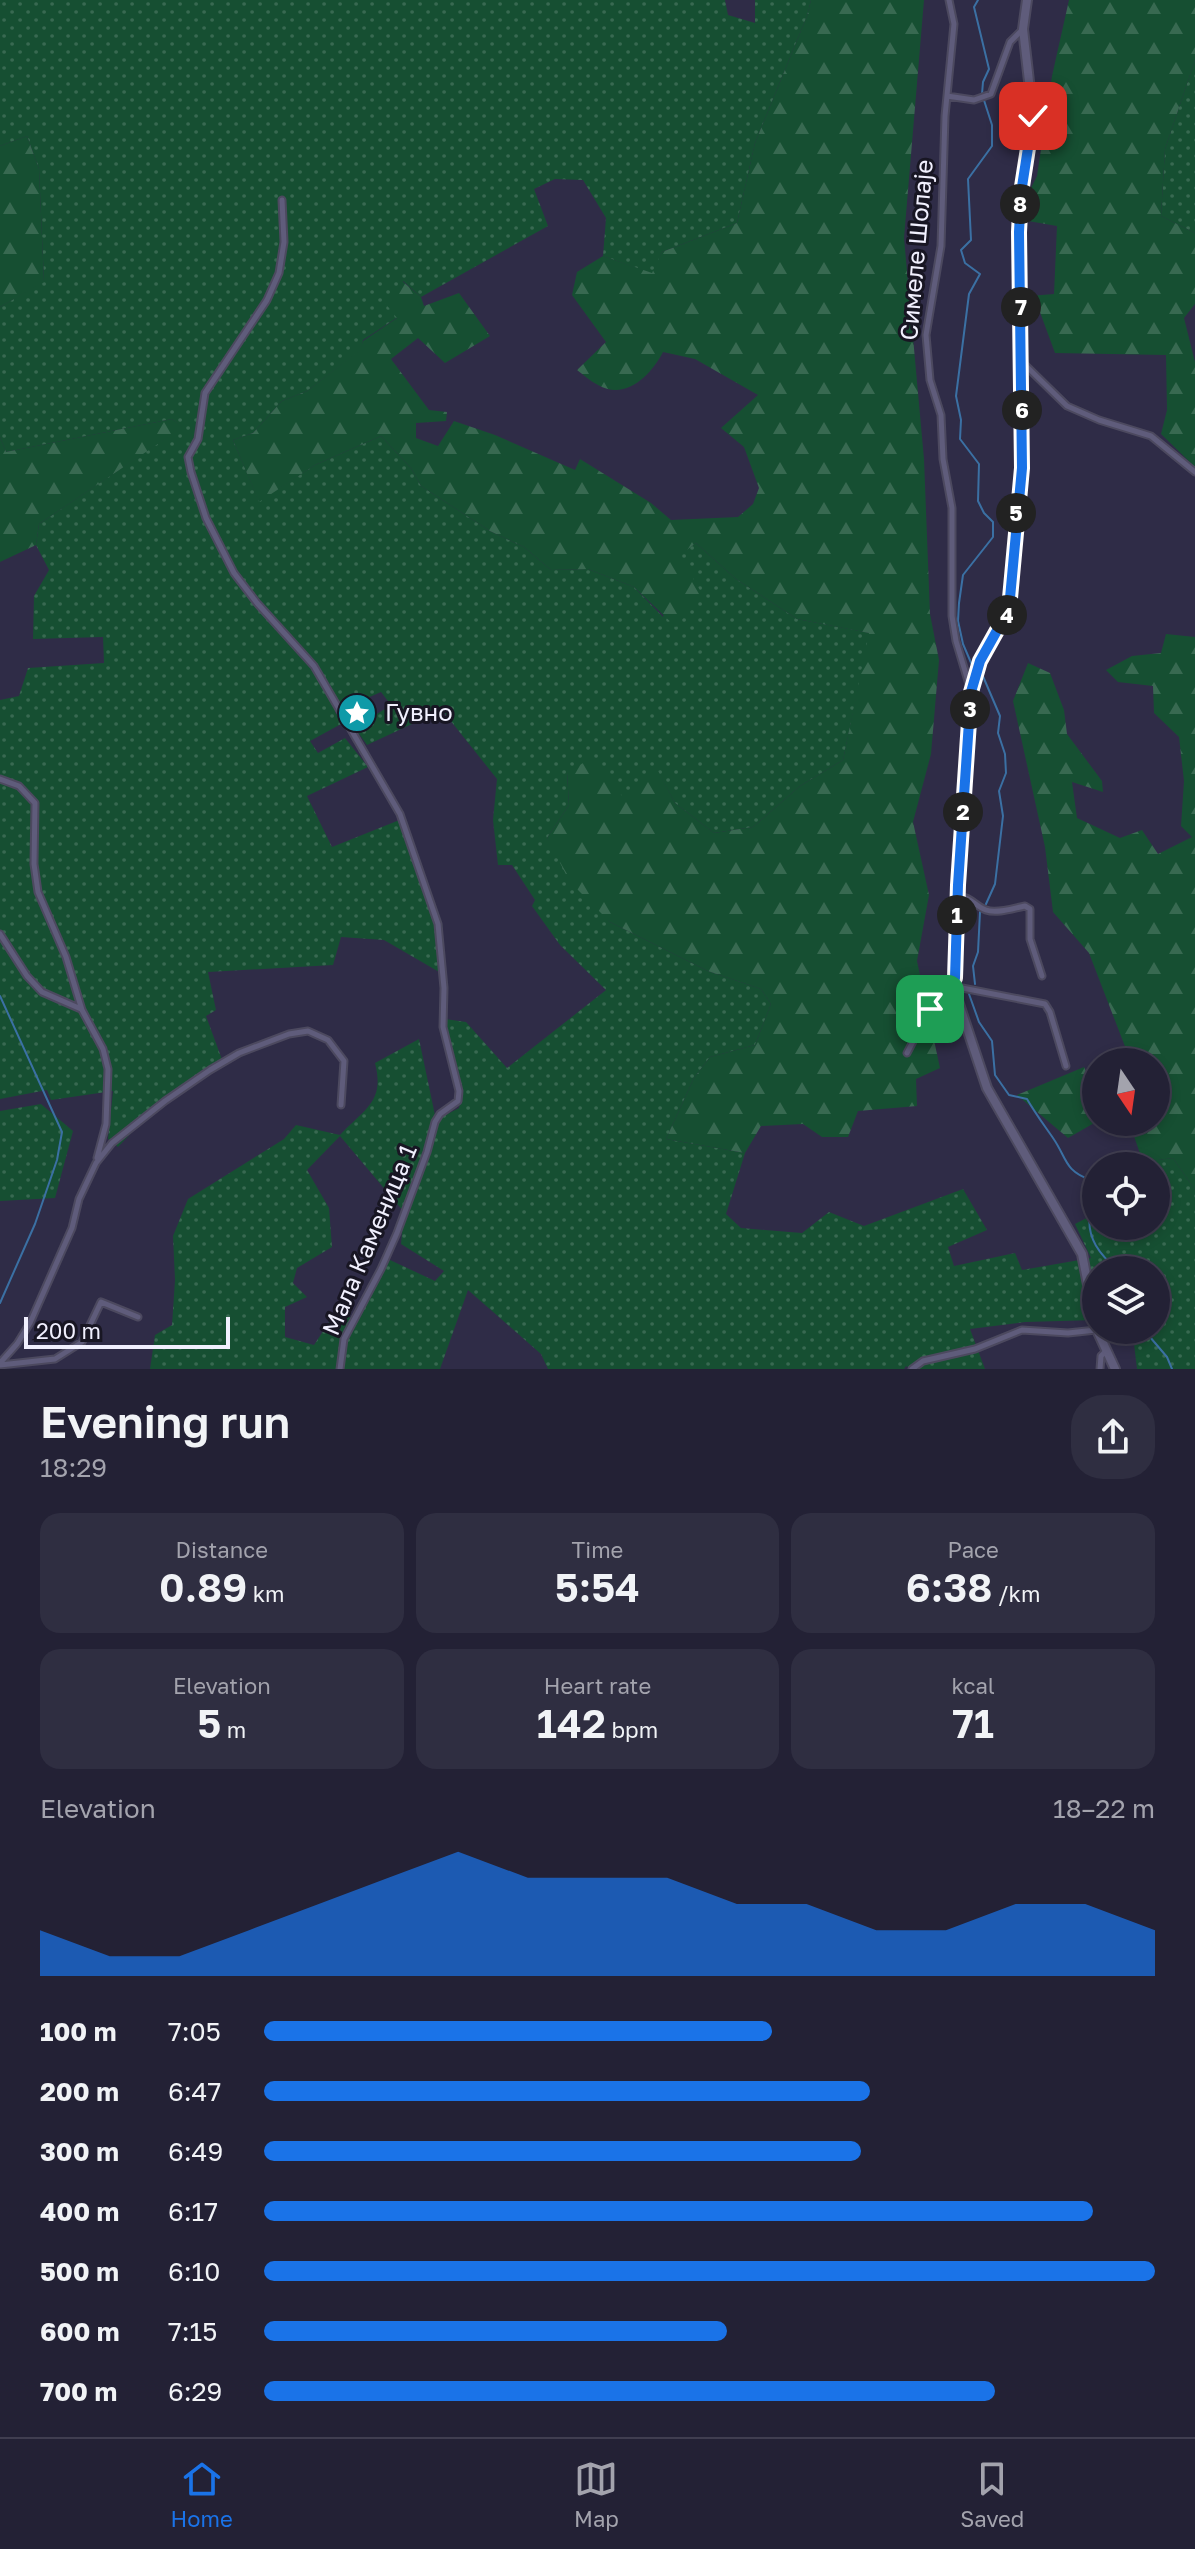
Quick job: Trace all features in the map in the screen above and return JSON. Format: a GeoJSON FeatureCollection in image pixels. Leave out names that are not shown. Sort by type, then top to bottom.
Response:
{"type":"FeatureCollection","features":[{"type":"Feature","properties":{"kind":"street","name":"Симеле Шолаје"},"geometry":{"type":"LineString","coordinates":[[949,0],[954,24],[947,96],[941,246],[926,335],[930,380],[941,415],[943,459],[952,508],[952,616],[971,692]]}},
{"type":"Feature","properties":{"kind":"street"},"geometry":{"type":"LineString","coordinates":[[1027,0],[1023,29],[1033,116],[1021,193],[1019,232],[1022,468],[1009,609],[980,661],[971,692],[958,896],[956,982],[962,1014],[987,1088],[1083,1256]]}},
{"type":"Feature","properties":{"kind":"street"},"geometry":{"type":"LineString","coordinates":[[947,96],[979,100],[987,97],[995,87],[1010,42],[1023,29]]}},
{"type":"Feature","properties":{"kind":"street","name":"Мала Каменица 1"},"geometry":{"type":"LineString","coordinates":[[282,200],[284,242],[279,273],[267,300],[205,393],[198,439],[188,457],[191,472],[206,518],[234,573],[314,666],[400,814],[431,897],[441,947],[443,1027],[458,1079],[458,1101],[440,1114],[435,1122],[397,1233],[344,1339],[340,1369]]}},
{"type":"Feature","properties":{"kind":"street"},"geometry":{"type":"LineString","coordinates":[[1022,362],[1067,406],[1099,420],[1151,436],[1195,472]]}},
{"type":"Feature","properties":{"kind":"street"},"geometry":{"type":"LineString","coordinates":[[0,779],[19,786],[35,803],[34,864],[38,892],[66,957],[82,1010],[103,1049],[108,1069],[106,1124],[96,1163],[79,1199],[72,1228],[30,1323],[0,1364]]}},
{"type":"Feature","properties":{"kind":"street"},"geometry":{"type":"LineString","coordinates":[[958,896],[974,900],[990,911],[1025,906],[1030,909],[1030,939],[1042,976]]}},
{"type":"Feature","properties":{"kind":"street"},"geometry":{"type":"LineString","coordinates":[[0,934],[27,976],[42,992],[82,1010]]}},
{"type":"Feature","properties":{"kind":"street"},"geometry":{"type":"LineString","coordinates":[[907,1053],[930,1009],[956,982]]}},
{"type":"Feature","properties":{"kind":"street"},"geometry":{"type":"LineString","coordinates":[[956,982],[1045,1004],[1066,1066]]}},
{"type":"Feature","properties":{"kind":"street"},"geometry":{"type":"LineString","coordinates":[[96,1163],[112,1143],[199,1078],[239,1053],[289,1034],[308,1031],[328,1040],[344,1061],[341,1105]]}},
{"type":"Feature","properties":{"kind":"street"},"geometry":{"type":"LineString","coordinates":[[0,1364],[55,1359],[82,1342],[101,1302],[138,1317]]}},
{"type":"Feature","properties":{"kind":"street"},"geometry":{"type":"LineString","coordinates":[[912,1369],[923,1361],[975,1349],[1022,1330],[1082,1331]]}},
{"type":"Feature","properties":{"kind":"street"},"geometry":{"type":"LineString","coordinates":[[1103,1344],[1115,1369]]}},
{"type":"Feature","properties":{"kind":"street"},"geometry":{"type":"LineString","coordinates":[[1100,1369],[1101,1356],[1106,1351]]}},
{"type":"Feature","properties":{"kind":"green space"},"geometry":{"type":"Polygon","coordinates":[[[0,0],[725,0],[728,15],[755,23],[755,0],[811,0],[755,143],[737,223],[662,252],[653,274],[603,256],[606,218],[583,180],[555,179],[534,189],[548,226],[421,297],[403,281],[398,317],[363,340],[361,350],[307,391],[282,401],[253,433],[233,440],[259,501],[315,465],[381,436],[411,468],[421,486],[490,531],[524,547],[551,570],[588,569],[634,587],[663,617],[680,554],[696,543],[736,579],[797,619],[870,633],[843,760],[800,786],[753,827],[714,833],[675,803],[657,770],[623,798],[567,772],[569,805],[547,838],[610,922],[708,971],[761,989],[771,1004],[755,1045],[710,1057],[694,1078],[666,1139],[745,1153],[726,1214],[741,1228],[802,1233],[829,1212],[864,1226],[963,1189],[987,1230],[948,1247],[954,1266],[1015,1253],[1022,1270],[1082,1260],[1082,1320],[1025,1322],[970,1329],[985,1369],[911,1369],[906,1366],[904,1369],[548,1369],[541,1354],[468,1290],[440,1369],[150,1369],[155,1335],[172,1325],[175,1280],[173,1236],[188,1199],[284,1139],[296,1125],[340,1135],[365,1111],[375,1096],[375,1063],[419,1039],[436,1120],[459,1108],[461,1086],[445,1019],[466,1022],[507,1068],[606,990],[560,945],[532,906],[535,900],[512,865],[498,865],[493,820],[497,779],[442,710],[367,745],[355,728],[391,705],[381,692],[335,712],[343,723],[310,741],[318,753],[345,738],[368,767],[307,796],[332,847],[402,819],[442,923],[446,976],[384,940],[341,937],[333,965],[208,972],[216,1010],[206,1016],[224,1065],[145,1118],[118,1147],[108,1139],[113,1091],[51,1100],[47,1090],[0,1099],[0,700],[19,696],[28,668],[104,663],[103,637],[33,639],[34,596],[49,570],[36,545],[39,524],[182,427],[172,419],[6,452],[0,437],[0,307],[44,281],[39,169],[27,136],[0,146],[0,0]],[[340,1136],[307,1170],[329,1208],[332,1247],[297,1268],[293,1283],[307,1297],[285,1307],[285,1337],[314,1345],[335,1313],[356,1319],[390,1260],[435,1281],[444,1271],[401,1244],[404,1212],[340,1136]]]}},
{"type":"Feature","properties":{"kind":"green space"},"geometry":{"type":"Polygon","coordinates":[[[811,0],[924,0],[904,238],[924,459],[930,614],[939,660],[931,754],[913,822],[929,895],[917,961],[940,1068],[916,1079],[917,1106],[858,1111],[848,1137],[822,1137],[803,1124],[761,1126],[745,1153],[666,1139],[694,1078],[710,1057],[755,1045],[771,1004],[761,989],[708,971],[610,922],[570,882],[547,838],[569,805],[567,772],[592,758],[623,797],[657,769],[675,803],[714,833],[753,827],[800,786],[843,760],[869,633],[797,619],[736,579],[696,543],[680,555],[702,594],[676,627],[634,587],[588,569],[551,570],[524,547],[490,531],[421,486],[411,468],[381,436],[315,465],[259,502],[233,440],[253,433],[282,401],[307,391],[360,350],[363,341],[397,318],[385,303],[402,281],[421,297],[424,306],[459,293],[490,336],[445,363],[418,338],[391,359],[429,410],[447,412],[446,421],[416,423],[416,438],[438,446],[454,421],[495,435],[575,470],[580,459],[651,503],[671,520],[738,517],[753,504],[759,488],[744,447],[721,428],[758,395],[695,359],[663,352],[645,377],[628,388],[608,389],[598,385],[577,370],[606,342],[572,295],[577,272],[603,256],[652,273],[662,252],[737,223],[755,143],[811,0]]]}},
{"type":"Feature","properties":{"kind":"green space"},"geometry":{"type":"Polygon","coordinates":[[[1069,0],[1195,0],[1195,60],[1165,149],[1161,216],[1195,233],[1195,304],[1184,318],[1195,362],[1195,467],[1161,434],[1167,410],[1166,355],[1055,353],[1037,304],[1029,296],[1054,294],[1057,226],[1028,221],[1028,194],[1037,176],[1052,76],[1069,0]]]}},
{"type":"Feature","properties":{"kind":"green space"},"geometry":{"type":"Polygon","coordinates":[[[1195,60],[1195,233],[1161,216],[1165,149],[1195,60]]]}},
{"type":"Feature","properties":{"kind":"green space"},"geometry":{"type":"Polygon","coordinates":[[[27,136],[39,169],[44,282],[0,307],[0,146],[27,136]]]}},
{"type":"Feature","properties":{"kind":"green space"},"geometry":{"type":"Polygon","coordinates":[[[172,419],[183,427],[39,524],[36,545],[0,562],[0,437],[6,452],[172,419]]]}},
{"type":"Feature","properties":{"kind":"green space"},"geometry":{"type":"Polygon","coordinates":[[[1166,634],[1195,637],[1195,1190],[1173,1158],[1170,1158],[1170,1152],[1140,1152],[1134,1136],[1170,1136],[1170,1048],[1126,1048],[1089,953],[1053,912],[1045,847],[1013,701],[1028,663],[1050,673],[1064,710],[1067,734],[1102,781],[1103,792],[1072,782],[1077,818],[1120,838],[1142,830],[1158,854],[1192,837],[1181,826],[1184,781],[1179,737],[1154,713],[1153,686],[1118,682],[1106,670],[1132,656],[1161,653],[1166,634]]]}},
{"type":"Feature","properties":{"kind":"green space"},"geometry":{"type":"Polygon","coordinates":[[[1082,1068],[1082,1130],[1068,1138],[1017,1095],[1082,1068]]]}},
{"type":"Feature","properties":{"kind":"green space"},"geometry":{"type":"Polygon","coordinates":[[[41,1104],[73,1131],[55,1198],[0,1201],[0,1111],[41,1104]]]}},
{"type":"Feature","properties":{"kind":"green space"},"geometry":{"type":"Polygon","coordinates":[[[1170,1158],[1173,1158],[1195,1190],[1195,1369],[1137,1369],[1134,1344],[1170,1344],[1170,1256],[1090,1256],[1083,1240],[1170,1240],[1170,1158]]]}},
{"type":"Feature","properties":{"kind":"green space"},"geometry":{"type":"Polygon","coordinates":[[[1082,1220],[1082,1239],[1075,1224],[1082,1220]]]}},
{"type":"Feature","properties":{"kind":"waterway"},"geometry":{"type":"LineString","coordinates":[[972,665],[958,621],[963,575],[993,537],[993,522],[978,501],[979,464],[960,439],[961,420],[956,396],[969,294],[980,274],[965,263],[961,250],[971,240],[968,179],[992,146],[992,125],[982,94],[989,69],[974,7],[978,0]]}},
{"type":"Feature","properties":{"kind":"waterway"},"geometry":{"type":"LineString","coordinates":[[982,674],[1000,716],[998,733],[1005,754],[1006,773],[999,791],[1003,816],[995,884],[986,904]]}},
{"type":"Feature","properties":{"kind":"waterway"},"geometry":{"type":"LineString","coordinates":[[975,984],[973,966],[978,952],[980,912]]}},
{"type":"Feature","properties":{"kind":"waterway"},"geometry":{"type":"LineString","coordinates":[[969,994],[979,1022],[992,1041],[995,1075],[1009,1095],[1027,1099],[1067,1163],[1091,1180],[1090,1230],[1103,1256]]}},
{"type":"Feature","properties":{"kind":"waterway"},"geometry":{"type":"LineString","coordinates":[[0,996],[62,1132],[57,1160],[35,1224],[0,1303]]}},
{"type":"Feature","properties":{"kind":"waterway"},"geometry":{"type":"LineString","coordinates":[[1156,1344],[1172,1369]]}},
{"type":"Feature","properties":{"kind":"place","name":"Гувно"},"geometry":{"type":"Point","coordinates":[357,713]}},
{"type":"Feature","properties":{"kind":"route"},"geometry":{"type":"LineString","coordinates":[[930,1009],[955,978],[971,692],[980,661],[1009,609],[1022,468],[1019,232],[1021,193],[1033,116]]}}]}
